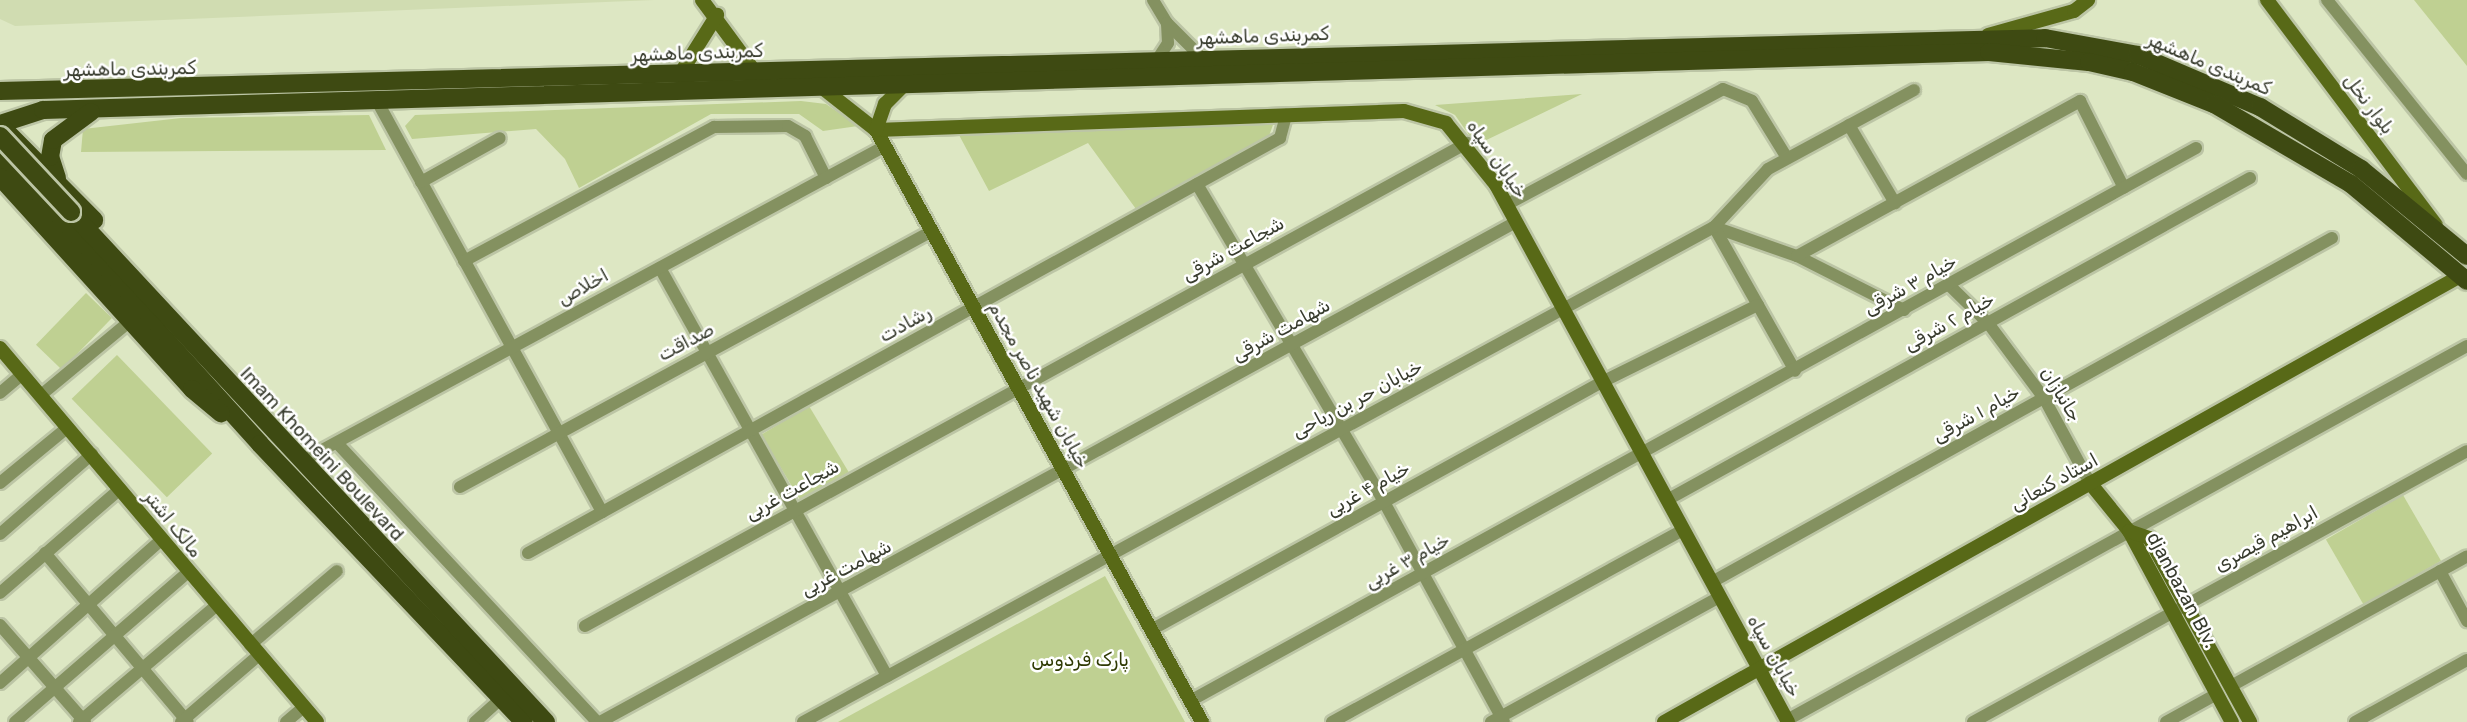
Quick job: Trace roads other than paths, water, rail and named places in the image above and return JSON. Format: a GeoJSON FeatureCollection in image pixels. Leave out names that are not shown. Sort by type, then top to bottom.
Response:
{"type":"FeatureCollection","features":[{"type":"Feature","properties":{"kind":"main road","name":"کمربندی ماهشهر"},"geometry":{"type":"LineString","coordinates":[[0,91],[755,72],[1988,35],[2092,45],[2138,55],[2221,88],[2327,147],[2441,232],[2467,256]]}},
{"type":"Feature","properties":{"kind":"main road","name":"کمربندی ماهشهر"},"geometry":{"type":"LineString","coordinates":[[1,129],[33,114],[376,99],[1989,52],[2043,56],[2133,72],[2252,122],[2351,184],[2464,278]]}},
{"type":"Feature","properties":{"kind":"main road"},"geometry":{"type":"LineString","coordinates":[[29,92],[33,114]]}},
{"type":"Feature","properties":{"kind":"main road"},"geometry":{"type":"LineString","coordinates":[[0,105],[1,129],[66,217]]}},
{"type":"Feature","properties":{"kind":"main road"},"geometry":{"type":"LineString","coordinates":[[59,182],[50,157],[53,139],[94,110]]}},
{"type":"Feature","properties":{"kind":"main road"},"geometry":{"type":"LineString","coordinates":[[1,129],[25,148],[59,182],[230,372],[266,439]]}},
{"type":"Feature","properties":{"kind":"main road"},"geometry":{"type":"LineString","coordinates":[[0,156],[66,217]]}},
{"type":"Feature","properties":{"kind":"main road"},"geometry":{"type":"LineString","coordinates":[[0,177],[192,389],[266,439]]}},
{"type":"Feature","properties":{"kind":"main road","name":"Imam Khomeini Boulevard"},"geometry":{"type":"LineString","coordinates":[[66,217],[524,722]]}},
{"type":"Feature","properties":{"kind":"main road","name":"Imam Khomeini Boulevard"},"geometry":{"type":"LineString","coordinates":[[266,439],[300,462],[546,722]]}},
{"type":"Feature","properties":{"kind":"street"},"geometry":{"type":"LineString","coordinates":[[702,0],[716,15],[755,72]]}},
{"type":"Feature","properties":{"kind":"street"},"geometry":{"type":"LineString","coordinates":[[1153,0],[1167,23],[1202,59]]}},
{"type":"Feature","properties":{"kind":"street"},"geometry":{"type":"LineString","coordinates":[[1988,35],[2074,12],[2088,0]]}},
{"type":"Feature","properties":{"kind":"street","name":"بلوار نخل"},"geometry":{"type":"LineString","coordinates":[[2267,0],[2441,232]]}},
{"type":"Feature","properties":{"kind":"street"},"geometry":{"type":"LineString","coordinates":[[2327,0],[2467,174]]}},
{"type":"Feature","properties":{"kind":"street"},"geometry":{"type":"LineString","coordinates":[[680,74],[716,15]]}},
{"type":"Feature","properties":{"kind":"street"},"geometry":{"type":"LineString","coordinates":[[1157,60],[1168,43],[1167,23]]}},
{"type":"Feature","properties":{"kind":"street"},"geometry":{"type":"LineString","coordinates":[[876,130],[885,104],[905,84]]}},
{"type":"Feature","properties":{"kind":"street","name":"خیابان شهید ناصر مجدم"},"geometry":{"type":"LineString","coordinates":[[820,86],[876,130],[1202,722]]}},
{"type":"Feature","properties":{"kind":"street"},"geometry":{"type":"LineString","coordinates":[[1506,205],[1723,89],[1752,101],[1787,158]]}},
{"type":"Feature","properties":{"kind":"street","name":"خیابان حر بن ریاحی"},"geometry":{"type":"LineString","coordinates":[[803,722],[1714,227],[1768,169],[1914,90]]}},
{"type":"Feature","properties":{"kind":"street"},"geometry":{"type":"LineString","coordinates":[[376,99],[602,512]]}},
{"type":"Feature","properties":{"kind":"street"},"geometry":{"type":"LineString","coordinates":[[1797,256],[2080,101],[2124,188]]}},
{"type":"Feature","properties":{"kind":"street","name":"خیابان سپاه"},"geometry":{"type":"LineString","coordinates":[[876,130],[1419,112],[1446,123],[1467,143],[1516,222],[1788,721]]}},
{"type":"Feature","properties":{"kind":"street","name":"رشادت"},"geometry":{"type":"LineString","coordinates":[[528,553],[1280,138],[1286,115]]}},
{"type":"Feature","properties":{"kind":"street"},"geometry":{"type":"LineString","coordinates":[[1849,125],[1895,203]]}},
{"type":"Feature","properties":{"kind":"street"},"geometry":{"type":"LineString","coordinates":[[464,261],[714,127],[788,126],[804,136],[826,177]]}},
{"type":"Feature","properties":{"kind":"street"},"geometry":{"type":"LineString","coordinates":[[421,182],[500,138]]}},
{"type":"Feature","properties":{"kind":"street","name":"شجاعت شرقی"},"geometry":{"type":"LineString","coordinates":[[1018,388],[1467,143]]}},
{"type":"Feature","properties":{"kind":"street"},"geometry":{"type":"LineString","coordinates":[[0,149],[12,144],[25,148]]}},
{"type":"Feature","properties":{"kind":"street","name":"اخلاص"},"geometry":{"type":"LineString","coordinates":[[300,462],[885,146]]}},
{"type":"Feature","properties":{"kind":"street","name":"خیام ۳ شرقی"},"geometry":{"type":"LineString","coordinates":[[1643,455],[2196,148]]}},
{"type":"Feature","properties":{"kind":"street","name":"خیام ۲ شرقی"},"geometry":{"type":"LineString","coordinates":[[1667,500],[2250,178]]}},
{"type":"Feature","properties":{"kind":"street"},"geometry":{"type":"LineString","coordinates":[[1197,184],[1289,348],[1384,502],[1464,650],[1498,720],[1720,597]]}},
{"type":"Feature","properties":{"kind":"street","name":"شهامت شرقی"},"geometry":{"type":"LineString","coordinates":[[1064,472],[1516,222]]}},
{"type":"Feature","properties":{"kind":"street"},"geometry":{"type":"LineString","coordinates":[[1714,227],[1797,256],[1904,310]]}},
{"type":"Feature","properties":{"kind":"street"},"geometry":{"type":"LineString","coordinates":[[1714,227],[1795,371]]}},
{"type":"Feature","properties":{"kind":"street","name":"صداقت"},"geometry":{"type":"LineString","coordinates":[[460,487],[932,231]]}},
{"type":"Feature","properties":{"kind":"street","name":"خیام ۱ شرقی"},"geometry":{"type":"LineString","coordinates":[[1712,582],[2332,238]]}},
{"type":"Feature","properties":{"kind":"street"},"geometry":{"type":"LineString","coordinates":[[660,268],[887,676]]}},
{"type":"Feature","properties":{"kind":"street","name":"استاد کنعانی"},"geometry":{"type":"LineString","coordinates":[[1664,722],[2090,483],[2464,278]]}},
{"type":"Feature","properties":{"kind":"street","name":"جانبازان"},"geometry":{"type":"LineString","coordinates":[[1948,285],[1988,323],[2044,398],[2090,483],[2129,531]]}},
{"type":"Feature","properties":{"kind":"street","name":"خیام ۴ غربی"},"geometry":{"type":"LineString","coordinates":[[1151,630],[1602,382],[1758,305]]}},
{"type":"Feature","properties":{"kind":"street"},"geometry":{"type":"LineString","coordinates":[[41,395],[130,321]]}},
{"type":"Feature","properties":{"kind":"street"},"geometry":{"type":"LineString","coordinates":[[1788,721],[2467,346]]}},
{"type":"Feature","properties":{"kind":"street","name":"مالک اشتر"},"geometry":{"type":"LineString","coordinates":[[0,348],[92,454],[187,573],[317,722]]}},
{"type":"Feature","properties":{"kind":"street"},"geometry":{"type":"LineString","coordinates":[[0,393],[23,374]]}},
{"type":"Feature","properties":{"kind":"street","name":"شجاعت غربی"},"geometry":{"type":"LineString","coordinates":[[585,626],[1018,388]]}},
{"type":"Feature","properties":{"kind":"street"},"geometry":{"type":"LineString","coordinates":[[0,482],[68,427]]}},
{"type":"Feature","properties":{"kind":"street"},"geometry":{"type":"LineString","coordinates":[[337,443],[599,722]]}},
{"type":"Feature","properties":{"kind":"street","name":"ابراهیم قیصری"},"geometry":{"type":"LineString","coordinates":[[1973,722],[2467,451]]}},
{"type":"Feature","properties":{"kind":"street"},"geometry":{"type":"LineString","coordinates":[[0,534],[92,454]]}},
{"type":"Feature","properties":{"kind":"street","name":"خیام ۳ غربی"},"geometry":{"type":"LineString","coordinates":[[1190,701],[1643,455]]}},
{"type":"Feature","properties":{"kind":"street","name":"شهامت غربی"},"geometry":{"type":"LineString","coordinates":[[599,722],[1064,472]]}},
{"type":"Feature","properties":{"kind":"street"},"geometry":{"type":"LineString","coordinates":[[0,593],[120,489]]}},
{"type":"Feature","properties":{"kind":"street"},"geometry":{"type":"LineString","coordinates":[[1332,722],[1683,530]]}},
{"type":"Feature","properties":{"kind":"street","name":"djanbazan Blv."},"geometry":{"type":"LineString","coordinates":[[2129,531],[2149,538],[2250,722]]}},
{"type":"Feature","properties":{"kind":"street","name":"djanbazan Blv."},"geometry":{"type":"LineString","coordinates":[[2129,531],[2232,722]]}},
{"type":"Feature","properties":{"kind":"street"},"geometry":{"type":"LineString","coordinates":[[0,683],[161,540]]}},
{"type":"Feature","properties":{"kind":"street"},"geometry":{"type":"LineString","coordinates":[[46,553],[185,721],[337,571]]}},
{"type":"Feature","properties":{"kind":"street"},"geometry":{"type":"LineString","coordinates":[[2231,686],[2467,556]]}},
{"type":"Feature","properties":{"kind":"street"},"geometry":{"type":"LineString","coordinates":[[2440,571],[2467,621]]}},
{"type":"Feature","properties":{"kind":"street"},"geometry":{"type":"LineString","coordinates":[[15,722],[187,573]]}},
{"type":"Feature","properties":{"kind":"street"},"geometry":{"type":"LineString","coordinates":[[0,625],[82,721],[216,606]]}},
{"type":"Feature","properties":{"kind":"street"},"geometry":{"type":"LineString","coordinates":[[2355,722],[2467,660]]}},
{"type":"Feature","properties":{"kind":"street"},"geometry":{"type":"LineString","coordinates":[[2166,722],[2217,694]]}},
{"type":"Feature","properties":{"kind":"street"},"geometry":{"type":"LineString","coordinates":[[482,720],[502,698]]}},
{"type":"Feature","properties":{"kind":"street"},"geometry":{"type":"LineString","coordinates":[[286,722],[304,706]]}},
{"type":"Feature","properties":{"kind":"park label","name":"پارک فردوس"},"geometry":{"type":"Point","coordinates":[1080,660]}}]}
